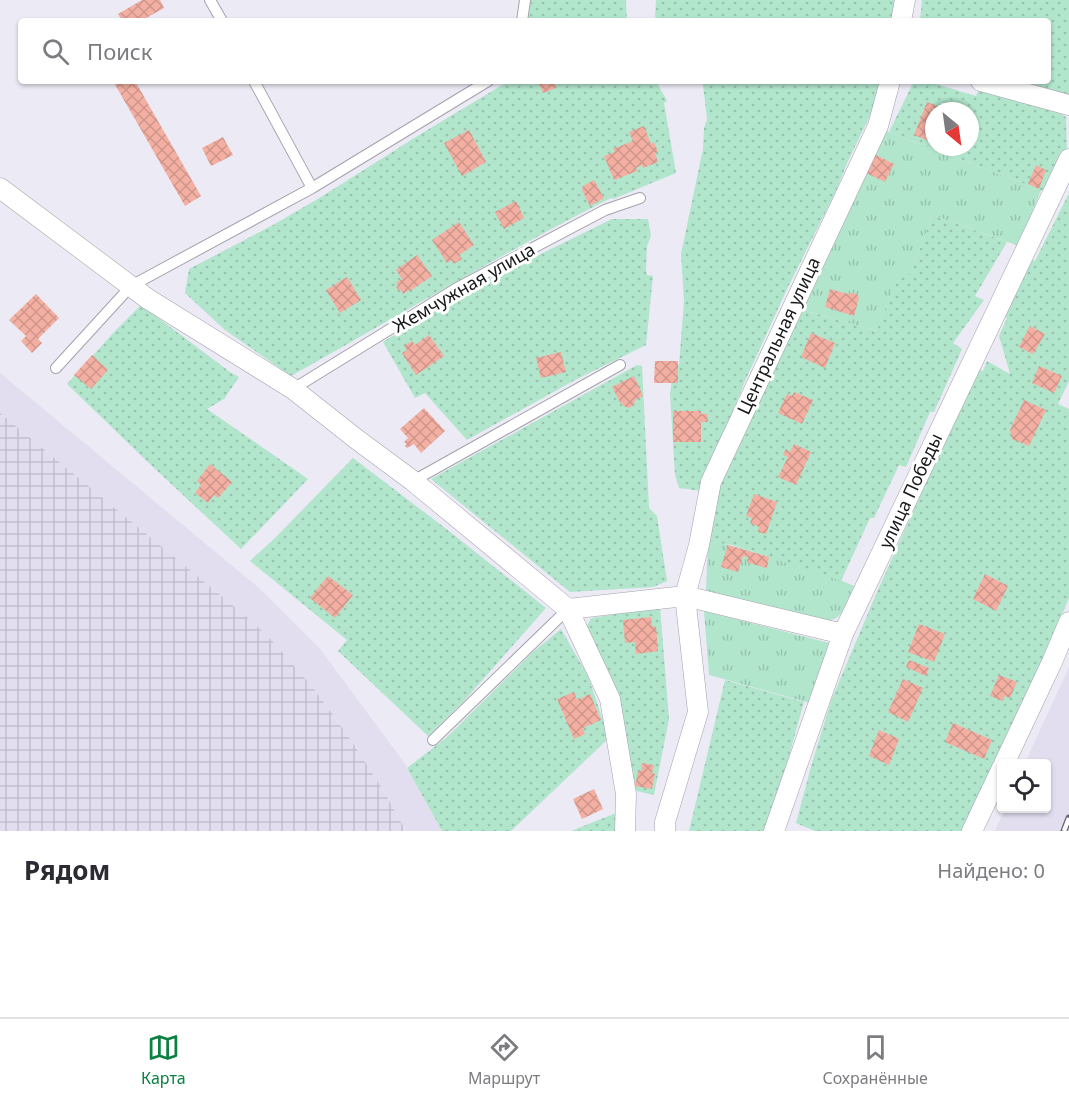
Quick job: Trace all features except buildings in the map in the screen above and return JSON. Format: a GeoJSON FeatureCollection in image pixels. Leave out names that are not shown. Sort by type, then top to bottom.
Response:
{"type":"FeatureCollection","features":[{"type":"Feature","properties":{"kind":"street"},"geometry":{"type":"LineString","coordinates":[[902,18],[905,0]]}},
{"type":"Feature","properties":{"kind":"street","name":"Центральная улица"},"geometry":{"type":"LineString","coordinates":[[685,596],[699,544],[711,482],[878,126],[889,84]]}},
{"type":"Feature","properties":{"kind":"street"},"geometry":{"type":"LineString","coordinates":[[992,84],[1069,105]]}},
{"type":"Feature","properties":{"kind":"street","name":"улица Победы"},"geometry":{"type":"LineString","coordinates":[[774,831],[843,634],[1069,159]]}},
{"type":"Feature","properties":{"kind":"street"},"geometry":{"type":"LineString","coordinates":[[0,188],[148,299],[293,388],[412,481],[568,609],[610,699],[626,794],[625,831]]}},
{"type":"Feature","properties":{"kind":"street"},"geometry":{"type":"LineString","coordinates":[[665,831],[665,822],[698,712],[685,596]]}},
{"type":"Feature","properties":{"kind":"street"},"geometry":{"type":"LineString","coordinates":[[568,609],[685,596],[843,634]]}},
{"type":"Feature","properties":{"kind":"street"},"geometry":{"type":"LineString","coordinates":[[1006,759],[1069,622]]}},
{"type":"Feature","properties":{"kind":"street"},"geometry":{"type":"LineString","coordinates":[[972,831],[997,778]]}},
{"type":"Feature","properties":{"kind":"lane"},"geometry":{"type":"LineString","coordinates":[[210,0],[220,18]]}},
{"type":"Feature","properties":{"kind":"lane"},"geometry":{"type":"LineString","coordinates":[[522,18],[525,0]]}},
{"type":"Feature","properties":{"kind":"lane"},"geometry":{"type":"LineString","coordinates":[[256,84],[312,188]]}},
{"type":"Feature","properties":{"kind":"lane"},"geometry":{"type":"LineString","coordinates":[[56,368],[131,286],[312,188],[483,84]]}},
{"type":"Feature","properties":{"kind":"lane","name":"Жемчужная улица"},"geometry":{"type":"LineString","coordinates":[[293,388],[457,288],[605,210],[640,198]]}},
{"type":"Feature","properties":{"kind":"lane"},"geometry":{"type":"LineString","coordinates":[[412,481],[620,365]]}},
{"type":"Feature","properties":{"kind":"lane"},"geometry":{"type":"LineString","coordinates":[[433,740],[568,609]]}},
{"type":"Feature","properties":{"kind":"shaded area"},"geometry":{"type":"Polygon","coordinates":[[[0,373],[259,588],[320,649],[403,761],[442,831],[406,831],[351,740],[314,689],[275,644],[254,623],[0,413],[0,373]]]}},
{"type":"Feature","properties":{"kind":"shaded area"},"geometry":{"type":"Polygon","coordinates":[[[0,413],[254,623],[275,644],[314,689],[351,740],[406,831],[0,831],[0,413]]]}},
{"type":"Feature","properties":{"kind":"shaded area"},"geometry":{"type":"Polygon","coordinates":[[[1069,667],[1069,831],[995,831],[1003,813],[1051,813],[1051,759],[1027,759],[1069,667]]]}},
{"type":"Feature","properties":{"kind":"green space"},"geometry":{"type":"Polygon","coordinates":[[[531,0],[626,0],[627,18],[528,18],[531,0]]]}},
{"type":"Feature","properties":{"kind":"green space"},"geometry":{"type":"Polygon","coordinates":[[[656,0],[899,0],[896,18],[655,17],[656,0]]]}},
{"type":"Feature","properties":{"kind":"green space"},"geometry":{"type":"Polygon","coordinates":[[[922,0],[1069,0],[1069,97],[1020,84],[1051,84],[1051,18],[920,18],[922,0]]]}},
{"type":"Feature","properties":{"kind":"green space"},"geometry":{"type":"Polygon","coordinates":[[[504,84],[658,84],[667,101],[664,103],[676,173],[611,198],[570,219],[291,376],[225,330],[185,293],[189,269],[273,225],[504,84]]]}},
{"type":"Feature","properties":{"kind":"green space"},"geometry":{"type":"Polygon","coordinates":[[[880,84],[875,105],[836,191],[788,287],[745,381],[702,491],[679,488],[675,475],[670,394],[674,365],[679,365],[684,301],[681,254],[707,119],[703,85],[880,84]]]}},
{"type":"Feature","properties":{"kind":"green space"},"geometry":{"type":"Polygon","coordinates":[[[913,84],[936,84],[976,96],[978,91],[1008,97],[1061,114],[1066,117],[1067,157],[1051,194],[952,156],[979,156],[979,102],[925,102],[925,146],[889,132],[913,84]]]}},
{"type":"Feature","properties":{"kind":"green space"},"geometry":{"type":"Polygon","coordinates":[[[886,131],[925,146],[925,156],[952,156],[1041,190],[1019,246],[933,215],[910,274],[901,272],[876,331],[800,309],[886,131]]]}},
{"type":"Feature","properties":{"kind":"green space"},"geometry":{"type":"Polygon","coordinates":[[[1069,193],[1069,381],[1058,404],[1069,409],[1069,598],[967,831],[815,831],[796,823],[831,701],[977,369],[983,371],[987,361],[1010,374],[999,336],[1007,318],[998,313],[1028,258],[1035,261],[1069,193]]]}},
{"type":"Feature","properties":{"kind":"green space"},"geometry":{"type":"Polygon","coordinates":[[[933,215],[1007,242],[975,296],[984,300],[953,343],[962,349],[934,412],[930,412],[906,467],[899,465],[874,518],[870,518],[841,581],[732,545],[705,541],[716,485],[800,309],[876,331],[901,271],[910,274],[933,215]]]}},
{"type":"Feature","properties":{"kind":"green space"},"geometry":{"type":"Polygon","coordinates":[[[612,219],[648,219],[651,236],[647,246],[646,271],[647,275],[653,276],[646,345],[575,380],[467,440],[425,393],[415,398],[383,342],[490,279],[612,219]]]}},
{"type":"Feature","properties":{"kind":"green space"},"geometry":{"type":"Polygon","coordinates":[[[141,305],[239,377],[224,399],[207,409],[308,479],[241,549],[67,384],[141,305]]]}},
{"type":"Feature","properties":{"kind":"green space"},"geometry":{"type":"Polygon","coordinates":[[[637,365],[642,366],[649,508],[657,516],[667,581],[653,587],[570,592],[431,479],[637,365]]]}},
{"type":"Feature","properties":{"kind":"green space"},"geometry":{"type":"Polygon","coordinates":[[[353,458],[546,608],[464,701],[428,736],[338,651],[347,640],[250,561],[353,458]]]}},
{"type":"Feature","properties":{"kind":"green space"},"geometry":{"type":"Polygon","coordinates":[[[708,541],[773,558],[854,586],[842,612],[827,621],[818,621],[713,593],[706,590],[708,541]]]}},
{"type":"Feature","properties":{"kind":"green space"},"geometry":{"type":"Polygon","coordinates":[[[660,607],[669,719],[654,795],[632,790],[584,632],[591,618],[660,607]]]}},
{"type":"Feature","properties":{"kind":"green space"},"geometry":{"type":"Polygon","coordinates":[[[704,611],[829,643],[810,703],[709,675],[704,611]]]}},
{"type":"Feature","properties":{"kind":"green space"},"geometry":{"type":"Polygon","coordinates":[[[561,629],[588,676],[609,738],[511,831],[442,831],[407,768],[446,738],[533,652],[561,629]]]}},
{"type":"Feature","properties":{"kind":"green space"},"geometry":{"type":"Polygon","coordinates":[[[725,680],[804,702],[768,831],[689,831],[725,680]]]}},
{"type":"Feature","properties":{"kind":"green space"},"geometry":{"type":"Polygon","coordinates":[[[616,813],[616,831],[571,831],[616,813]]]}},
{"type":"Feature","properties":{"kind":"railway"},"geometry":{"type":"LineString","coordinates":[[1064,831],[1069,818]]}}]}
